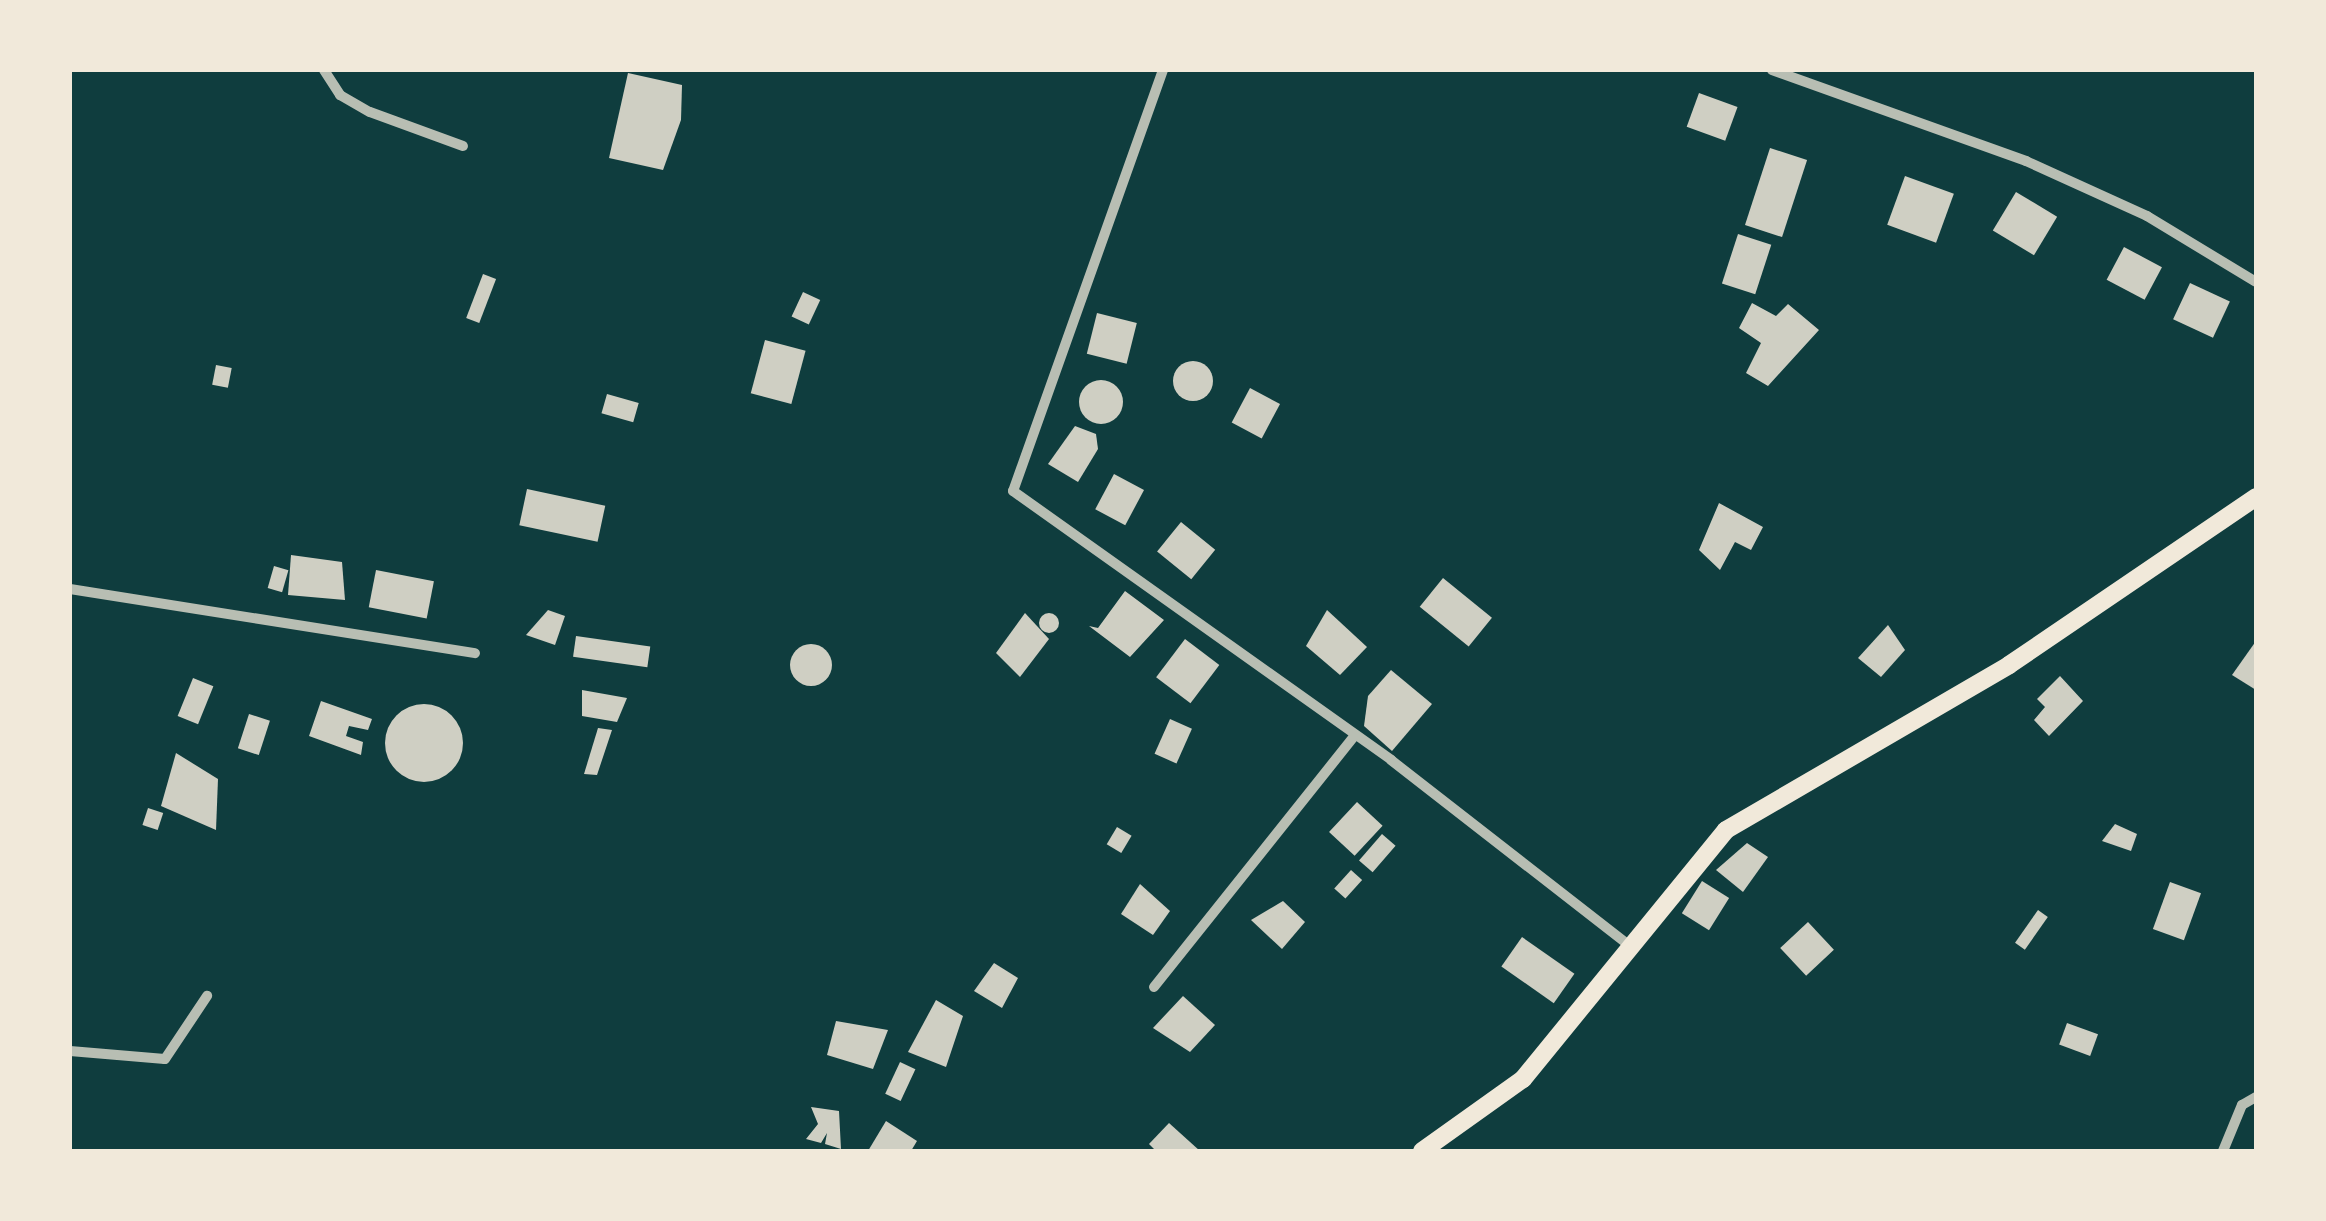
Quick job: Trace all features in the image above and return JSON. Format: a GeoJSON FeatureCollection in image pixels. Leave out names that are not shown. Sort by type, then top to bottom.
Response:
{"type":"FeatureCollection","features":[{"type":"Feature","properties":{"kind":"main road"},"geometry":{"type":"LineString","coordinates":[[1422,1151],[1523,1079],[1726,830],[2009,665],[2256,497]]}},
{"type":"Feature","properties":{"kind":"street"},"geometry":{"type":"LineString","coordinates":[[324,70],[340,95],[370,112],[463,146]]}},
{"type":"Feature","properties":{"kind":"street"},"geometry":{"type":"LineString","coordinates":[[1163,70],[1013,490],[1354,738],[1629,945]]}},
{"type":"Feature","properties":{"kind":"street"},"geometry":{"type":"LineString","coordinates":[[1772,70],[2026,161],[2147,216],[2256,282]]}},
{"type":"Feature","properties":{"kind":"street"},"geometry":{"type":"LineString","coordinates":[[70,589],[475,653]]}},
{"type":"Feature","properties":{"kind":"street"},"geometry":{"type":"LineString","coordinates":[[1154,987],[1354,738]]}},
{"type":"Feature","properties":{"kind":"street"},"geometry":{"type":"LineString","coordinates":[[70,1051],[165,1059],[208,996]]}},
{"type":"Feature","properties":{"kind":"street"},"geometry":{"type":"LineString","coordinates":[[2222,1151],[2242,1104],[2256,1098]]}},
{"type":"Feature","properties":{"kind":"building"},"geometry":{"type":"Polygon","coordinates":[[[628,73],[682,85],[681,120],[663,170],[609,158],[628,73]]]}},
{"type":"Feature","properties":{"kind":"building"},"geometry":{"type":"Polygon","coordinates":[[[1699,93],[1738,107],[1725,141],[1687,127],[1699,93]]]}},
{"type":"Feature","properties":{"kind":"building"},"geometry":{"type":"Polygon","coordinates":[[[1770,148],[1807,160],[1782,237],[1745,225],[1770,148]]]}},
{"type":"Feature","properties":{"kind":"building"},"geometry":{"type":"Polygon","coordinates":[[[1905,176],[1954,194],[1936,243],[1887,225],[1905,176]]]}},
{"type":"Feature","properties":{"kind":"building"},"geometry":{"type":"Polygon","coordinates":[[[2016,192],[2057,217],[2034,255],[1993,231],[2016,192]]]}},
{"type":"Feature","properties":{"kind":"building"},"geometry":{"type":"Polygon","coordinates":[[[1738,234],[1771,245],[1755,294],[1722,283],[1738,234]]]}},
{"type":"Feature","properties":{"kind":"building"},"geometry":{"type":"Polygon","coordinates":[[[2124,247],[2162,267],[2145,300],[2107,280],[2124,247]]]}},
{"type":"Feature","properties":{"kind":"building"},"geometry":{"type":"Polygon","coordinates":[[[483,274],[496,279],[479,323],[466,318],[483,274]]]}},
{"type":"Feature","properties":{"kind":"building"},"geometry":{"type":"Polygon","coordinates":[[[2190,283],[2230,302],[2213,338],[2173,319],[2190,283]]]}},
{"type":"Feature","properties":{"kind":"building"},"geometry":{"type":"Polygon","coordinates":[[[803,292],[820,300],[809,325],[792,316],[803,292]]]}},
{"type":"Feature","properties":{"kind":"building"},"geometry":{"type":"Polygon","coordinates":[[[1752,303],[1776,316],[1788,304],[1819,330],[1768,386],[1746,373],[1761,343],[1739,328],[1752,303]]]}},
{"type":"Feature","properties":{"kind":"building"},"geometry":{"type":"Polygon","coordinates":[[[1097,313],[1137,323],[1127,364],[1087,354],[1097,313]]]}},
{"type":"Feature","properties":{"kind":"building"},"geometry":{"type":"Polygon","coordinates":[[[765,340],[806,351],[791,404],[751,393],[765,340]]]}},
{"type":"Feature","properties":{"kind":"building"},"geometry":{"type":"Polygon","coordinates":[[[1193,361],[1207,367],[1213,381],[1207,395],[1193,401],[1179,395],[1173,381],[1179,367],[1193,361]]]}},
{"type":"Feature","properties":{"kind":"building"},"geometry":{"type":"Polygon","coordinates":[[[216,365],[232,368],[228,388],[212,385],[216,365]]]}},
{"type":"Feature","properties":{"kind":"building"},"geometry":{"type":"Polygon","coordinates":[[[1101,380],[1117,386],[1123,402],[1117,418],[1101,424],[1085,418],[1079,402],[1085,386],[1101,380]]]}},
{"type":"Feature","properties":{"kind":"building"},"geometry":{"type":"Polygon","coordinates":[[[1250,388],[1280,404],[1262,438],[1232,422],[1250,388]]]}},
{"type":"Feature","properties":{"kind":"building"},"geometry":{"type":"Polygon","coordinates":[[[607,394],[639,403],[633,422],[601,413],[607,394]]]}},
{"type":"Feature","properties":{"kind":"building"},"geometry":{"type":"Polygon","coordinates":[[[1075,426],[1096,434],[1098,449],[1078,482],[1048,464],[1075,426]]]}},
{"type":"Feature","properties":{"kind":"building"},"geometry":{"type":"Polygon","coordinates":[[[1114,474],[1144,490],[1125,525],[1095,509],[1114,474]]]}},
{"type":"Feature","properties":{"kind":"building"},"geometry":{"type":"Polygon","coordinates":[[[527,489],[605,506],[598,542],[519,525],[527,489]]]}},
{"type":"Feature","properties":{"kind":"building"},"geometry":{"type":"Polygon","coordinates":[[[1719,503],[1763,527],[1751,550],[1735,542],[1720,570],[1699,550],[1719,503]]]}},
{"type":"Feature","properties":{"kind":"building"},"geometry":{"type":"Polygon","coordinates":[[[1181,522],[1215,550],[1191,579],[1157,552],[1181,522]]]}},
{"type":"Feature","properties":{"kind":"building"},"geometry":{"type":"Polygon","coordinates":[[[291,555],[342,562],[345,600],[288,595],[291,555]]]}},
{"type":"Feature","properties":{"kind":"building"},"geometry":{"type":"Polygon","coordinates":[[[274,566],[288,570],[282,592],[268,588],[274,566]]]}},
{"type":"Feature","properties":{"kind":"building"},"geometry":{"type":"Polygon","coordinates":[[[376,570],[434,581],[427,619],[369,607],[376,570]]]}},
{"type":"Feature","properties":{"kind":"building"},"geometry":{"type":"Polygon","coordinates":[[[1443,578],[1492,618],[1469,646],[1420,607],[1443,578]]]}},
{"type":"Feature","properties":{"kind":"building"},"geometry":{"type":"Polygon","coordinates":[[[1125,591],[1164,620],[1130,657],[1089,626],[1098,628],[1125,591]]]}},
{"type":"Feature","properties":{"kind":"building"},"geometry":{"type":"Polygon","coordinates":[[[548,610],[565,616],[555,645],[526,635],[548,610]]]}},
{"type":"Feature","properties":{"kind":"building"},"geometry":{"type":"Polygon","coordinates":[[[1327,610],[1367,647],[1340,675],[1306,646],[1327,610]]]}},
{"type":"Feature","properties":{"kind":"building"},"geometry":{"type":"Polygon","coordinates":[[[1025,613],[1049,639],[1020,677],[996,653],[1025,613]]]}},
{"type":"Feature","properties":{"kind":"building"},"geometry":{"type":"Polygon","coordinates":[[[1049,613],[1059,623],[1049,633],[1039,623],[1049,613]]]}},
{"type":"Feature","properties":{"kind":"building"},"geometry":{"type":"Polygon","coordinates":[[[1888,625],[1905,650],[1881,677],[1858,658],[1888,625]]]}},
{"type":"Feature","properties":{"kind":"building"},"geometry":{"type":"Polygon","coordinates":[[[576,636],[650,646],[647,667],[573,657],[576,636]]]}},
{"type":"Feature","properties":{"kind":"building"},"geometry":{"type":"Polygon","coordinates":[[[1185,639],[1219,665],[1190,703],[1156,677],[1185,639]]]}},
{"type":"Feature","properties":{"kind":"building"},"geometry":{"type":"Polygon","coordinates":[[[2256,641],[2256,690],[2232,675],[2256,641]]]}},
{"type":"Feature","properties":{"kind":"building"},"geometry":{"type":"Polygon","coordinates":[[[811,644],[826,650],[832,665],[826,680],[811,686],[796,680],[790,665],[796,650],[811,644]]]}},
{"type":"Feature","properties":{"kind":"building"},"geometry":{"type":"Polygon","coordinates":[[[1391,670],[1432,704],[1392,751],[1364,726],[1368,696],[1391,670]]]}},
{"type":"Feature","properties":{"kind":"building"},"geometry":{"type":"Polygon","coordinates":[[[2060,676],[2083,701],[2049,736],[2034,720],[2045,707],[2037,699],[2060,676]]]}},
{"type":"Feature","properties":{"kind":"building"},"geometry":{"type":"Polygon","coordinates":[[[193,678],[213,686],[198,724],[178,716],[193,678]]]}},
{"type":"Feature","properties":{"kind":"building"},"geometry":{"type":"Polygon","coordinates":[[[582,690],[627,698],[617,722],[582,716],[582,690]]]}},
{"type":"Feature","properties":{"kind":"building"},"geometry":{"type":"Polygon","coordinates":[[[321,701],[372,719],[368,730],[349,726],[346,736],[363,742],[361,755],[309,736],[321,701]]]}},
{"type":"Feature","properties":{"kind":"building"},"geometry":{"type":"Polygon","coordinates":[[[424,704],[452,715],[463,743],[452,771],[424,782],[396,771],[385,743],[396,715],[424,704]]]}},
{"type":"Feature","properties":{"kind":"building"},"geometry":{"type":"Polygon","coordinates":[[[249,714],[270,721],[259,755],[238,748],[249,714]]]}},
{"type":"Feature","properties":{"kind":"building"},"geometry":{"type":"Polygon","coordinates":[[[1170,719],[1192,729],[1176,763],[1155,754],[1170,719]]]}},
{"type":"Feature","properties":{"kind":"building"},"geometry":{"type":"Polygon","coordinates":[[[598,728],[612,730],[597,775],[584,774],[598,728]]]}},
{"type":"Feature","properties":{"kind":"building"},"geometry":{"type":"Polygon","coordinates":[[[176,753],[218,779],[216,830],[161,806],[176,753]]]}},
{"type":"Feature","properties":{"kind":"building"},"geometry":{"type":"Polygon","coordinates":[[[1357,802],[1383,826],[1355,856],[1329,832],[1357,802]]]}},
{"type":"Feature","properties":{"kind":"building"},"geometry":{"type":"Polygon","coordinates":[[[148,808],[163,813],[158,830],[142,825],[148,808]]]}},
{"type":"Feature","properties":{"kind":"building"},"geometry":{"type":"Polygon","coordinates":[[[2115,824],[2137,834],[2131,851],[2102,841],[2115,824]]]}},
{"type":"Feature","properties":{"kind":"building"},"geometry":{"type":"Polygon","coordinates":[[[1117,827],[1132,836],[1121,853],[1107,844],[1117,827]]]}},
{"type":"Feature","properties":{"kind":"building"},"geometry":{"type":"Polygon","coordinates":[[[1382,834],[1396,846],[1373,872],[1359,860],[1382,834]]]}},
{"type":"Feature","properties":{"kind":"building"},"geometry":{"type":"Polygon","coordinates":[[[1747,843],[1768,857],[1743,892],[1716,870],[1747,843]]]}},
{"type":"Feature","properties":{"kind":"building"},"geometry":{"type":"Polygon","coordinates":[[[1351,870],[1362,880],[1345,899],[1334,889],[1351,870]]]}},
{"type":"Feature","properties":{"kind":"building"},"geometry":{"type":"Polygon","coordinates":[[[1702,881],[1729,898],[1709,930],[1682,913],[1702,881]]]}},
{"type":"Feature","properties":{"kind":"building"},"geometry":{"type":"Polygon","coordinates":[[[2170,882],[2201,893],[2184,940],[2153,929],[2170,882]]]}},
{"type":"Feature","properties":{"kind":"building"},"geometry":{"type":"Polygon","coordinates":[[[1140,884],[1170,911],[1153,935],[1121,914],[1140,884]]]}},
{"type":"Feature","properties":{"kind":"building"},"geometry":{"type":"Polygon","coordinates":[[[1283,901],[1305,922],[1282,949],[1251,920],[1283,901]]]}},
{"type":"Feature","properties":{"kind":"building"},"geometry":{"type":"Polygon","coordinates":[[[2038,910],[2048,917],[2025,950],[2015,943],[2038,910]]]}},
{"type":"Feature","properties":{"kind":"building"},"geometry":{"type":"Polygon","coordinates":[[[1808,922],[1834,950],[1806,976],[1780,948],[1808,922]]]}},
{"type":"Feature","properties":{"kind":"building"},"geometry":{"type":"Polygon","coordinates":[[[1522,937],[1574,974],[1554,1003],[1501,966],[1522,937]]]}},
{"type":"Feature","properties":{"kind":"building"},"geometry":{"type":"Polygon","coordinates":[[[994,963],[1018,978],[1002,1008],[974,991],[994,963]]]}},
{"type":"Feature","properties":{"kind":"building"},"geometry":{"type":"Polygon","coordinates":[[[1183,996],[1215,1025],[1190,1052],[1153,1028],[1183,996]]]}},
{"type":"Feature","properties":{"kind":"building"},"geometry":{"type":"Polygon","coordinates":[[[936,1000],[963,1016],[946,1067],[908,1052],[936,1000]]]}},
{"type":"Feature","properties":{"kind":"building"},"geometry":{"type":"Polygon","coordinates":[[[836,1021],[888,1030],[873,1069],[827,1055],[836,1021]]]}},
{"type":"Feature","properties":{"kind":"building"},"geometry":{"type":"Polygon","coordinates":[[[2067,1023],[2098,1034],[2090,1056],[2059,1045],[2067,1023]]]}},
{"type":"Feature","properties":{"kind":"building"},"geometry":{"type":"Polygon","coordinates":[[[900,1062],[915,1069],[901,1101],[885,1094],[900,1062]]]}},
{"type":"Feature","properties":{"kind":"building"},"geometry":{"type":"Polygon","coordinates":[[[811,1107],[839,1111],[841,1149],[825,1144],[827,1133],[821,1143],[806,1139],[818,1124],[811,1107]]]}},
{"type":"Feature","properties":{"kind":"building"},"geometry":{"type":"Polygon","coordinates":[[[886,1121],[917,1141],[911,1151],[868,1151],[886,1121]]]}},
{"type":"Feature","properties":{"kind":"building"},"geometry":{"type":"Polygon","coordinates":[[[1169,1123],[1200,1151],[1156,1151],[1149,1144],[1169,1123]]]}}]}
